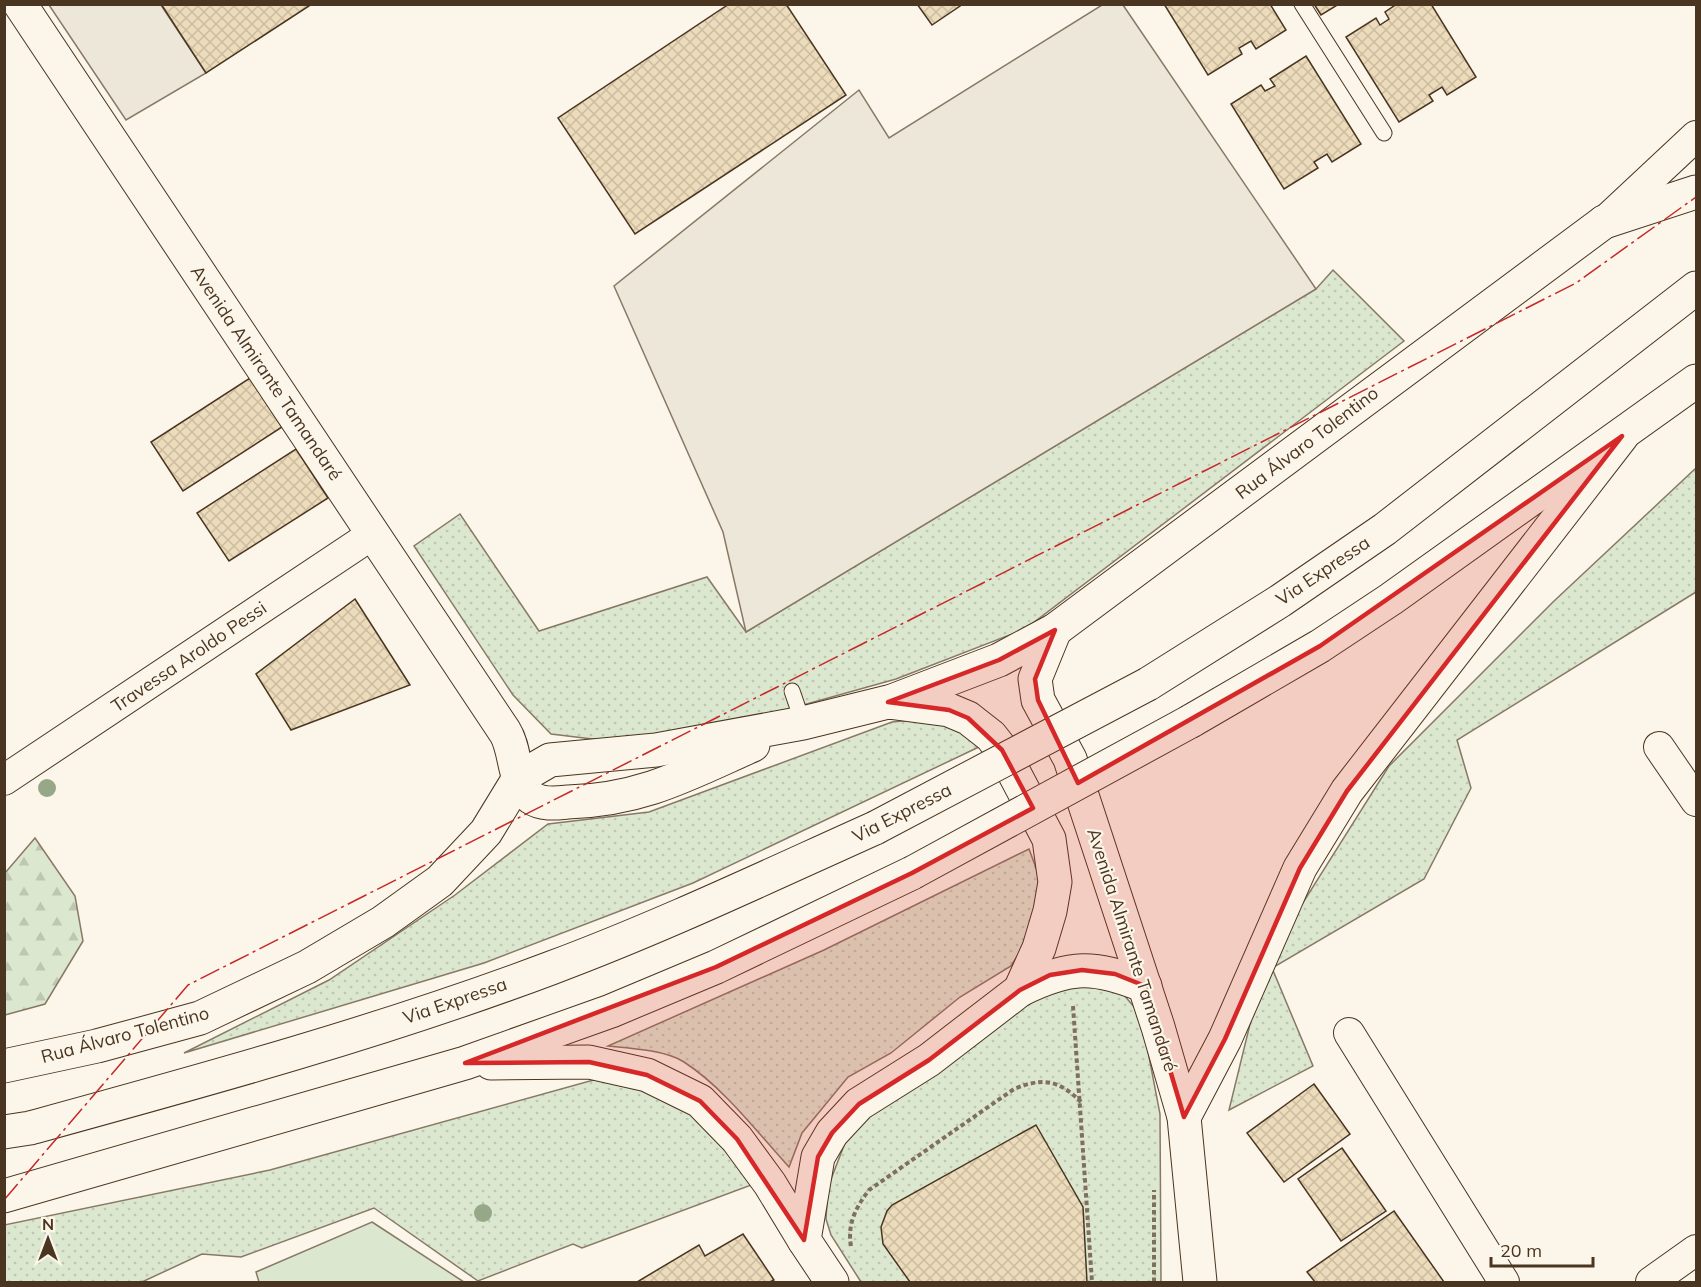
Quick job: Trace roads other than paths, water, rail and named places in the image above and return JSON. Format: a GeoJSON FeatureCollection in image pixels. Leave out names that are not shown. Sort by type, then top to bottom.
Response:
{"type":"FeatureCollection","features":[{"type":"Feature","properties":{"kind":"main road","name":"Avenida Almirante Tamandaré"},"geometry":{"type":"LineString","coordinates":[[20,4],[511,742],[519,778],[533,798],[547,803],[604,801],[650,790],[803,723]]}},
{"type":"Feature","properties":{"kind":"main road"},"geometry":{"type":"LineString","coordinates":[[1604,222],[1696,192]]}},
{"type":"Feature","properties":{"kind":"main road","name":"Rua Álvaro Tolentino"},"geometry":{"type":"LineString","coordinates":[[888,702],[999,660],[1055,630],[1604,222]]}},
{"type":"Feature","properties":{"kind":"main road","name":"Via Expressa"},"geometry":{"type":"LineString","coordinates":[[4,1132],[30,1128],[183,1086],[430,1011],[551,968],[662,924],[875,828],[1148,684],[1329,569],[1385,529],[1696,288]]}},
{"type":"Feature","properties":{"kind":"main road"},"geometry":{"type":"LineString","coordinates":[[4,1196],[465,1063],[611,1011],[716,968],[912,873],[1191,721],[1320,646],[1622,436],[1696,381]]}},
{"type":"Feature","properties":{"kind":"main road"},"geometry":{"type":"LineString","coordinates":[[1184,1117],[1225,1040],[1300,868],[1347,790],[1622,436]]}},
{"type":"Feature","properties":{"kind":"main road","name":"Avenida Almirante Tamandaré"},"geometry":{"type":"LineString","coordinates":[[1055,630],[1035,679],[1038,700],[1070,759],[1145,986],[1184,1117],[1200,1282]]}},
{"type":"Feature","properties":{"kind":"main road","name":"Avenida Almirante Tamandaré"},"geometry":{"type":"LineString","coordinates":[[519,778],[550,760],[656,750],[803,723],[888,702],[949,710],[968,718],[991,736],[1002,750],[1049,839],[1055,882],[1050,911],[1039,948],[1020,990],[929,1060],[859,1104],[832,1133],[818,1157],[804,1240]]}},
{"type":"Feature","properties":{"kind":"main road"},"geometry":{"type":"LineString","coordinates":[[511,742],[550,760]]}},
{"type":"Feature","properties":{"kind":"main road","name":"Rua Álvaro Tolentino"},"geometry":{"type":"LineString","coordinates":[[4,1066],[97,1046],[200,1018],[307,967],[383,921],[440,881],[486,832],[519,778]]}},
{"type":"Feature","properties":{"kind":"main road"},"geometry":{"type":"LineString","coordinates":[[1020,990],[1050,975],[1082,970],[1115,974],[1145,986]]}},
{"type":"Feature","properties":{"kind":"main road"},"geometry":{"type":"LineString","coordinates":[[465,1063],[589,1062],[646,1075],[700,1101],[738,1139],[770,1184],[832,1282]]}},
{"type":"Feature","properties":{"kind":"street","name":"Rua Álvaro Tolentino"},"geometry":{"type":"LineString","coordinates":[[1604,222],[1696,136]]}},
{"type":"Feature","properties":{"kind":"street","name":"Travessa Aroldo Pessi"},"geometry":{"type":"LineString","coordinates":[[4,780],[373,534]]}},
{"type":"Feature","properties":{"kind":"street"},"geometry":{"type":"LineString","coordinates":[[1659,747],[1696,801]]}},
{"type":"Feature","properties":{"kind":"street"},"geometry":{"type":"LineString","coordinates":[[1349,1033],[1504,1282]]}},
{"type":"Feature","properties":{"kind":"street"},"geometry":{"type":"LineString","coordinates":[[1651,1282],[1694,1257]]}},
{"type":"Feature","properties":{"kind":"lane"},"geometry":{"type":"LineString","coordinates":[[1302,4],[1384,133]]}},
{"type":"Feature","properties":{"kind":"lane"},"geometry":{"type":"LineString","coordinates":[[792,691],[803,723]]}}]}
